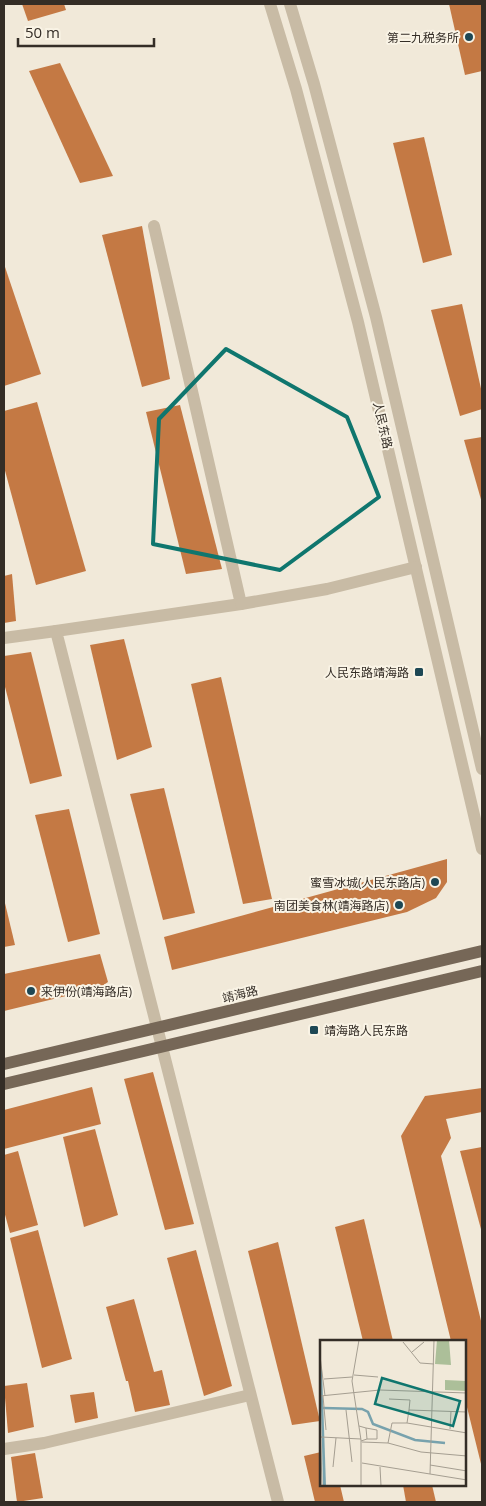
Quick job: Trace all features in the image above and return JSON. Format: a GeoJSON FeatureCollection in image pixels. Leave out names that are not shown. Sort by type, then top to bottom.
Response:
{"type":"FeatureCollection","features":[{"type":"Feature","properties":{"kind":"main road","name":"靖海路"},"geometry":{"type":"LineString","coordinates":[[4,1064],[482,951]]}},
{"type":"Feature","properties":{"kind":"main road"},"geometry":{"type":"LineString","coordinates":[[4,1084],[482,971]]}},
{"type":"Feature","properties":{"kind":"street","name":"人民东路"},"geometry":{"type":"LineString","coordinates":[[270,4],[296,89],[344,264],[482,849]]}},
{"type":"Feature","properties":{"kind":"street","name":"人民东路"},"geometry":{"type":"LineString","coordinates":[[290,4],[314,84],[376,317],[482,768]]}},
{"type":"Feature","properties":{"kind":"street"},"geometry":{"type":"LineString","coordinates":[[154,226],[242,604]]}},
{"type":"Feature","properties":{"kind":"street"},"geometry":{"type":"LineString","coordinates":[[4,638],[242,604],[327,589],[416,567]]}},
{"type":"Feature","properties":{"kind":"street"},"geometry":{"type":"LineString","coordinates":[[56,631],[160,1047],[278,1502]]}},
{"type":"Feature","properties":{"kind":"street"},"geometry":{"type":"LineString","coordinates":[[4,1449],[44,1442],[250,1395]]}},
{"type":"Feature","properties":{"kind":"highlighted area"},"geometry":{"type":"Polygon","coordinates":[[[226,349],[347,417],[379,497],[280,570],[153,544],[159,419],[226,349]]]}},
{"type":"Feature","properties":{"kind":"building"},"geometry":{"type":"Polygon","coordinates":[[[22,4],[64,4],[66,10],[28,21],[22,4]]]}},
{"type":"Feature","properties":{"kind":"building","name":"第二九税务所"},"geometry":{"type":"Polygon","coordinates":[[[449,4],[482,4],[482,71],[465,75],[449,4]]]}},
{"type":"Feature","properties":{"kind":"building"},"geometry":{"type":"Polygon","coordinates":[[[60,63],[113,176],[80,183],[29,71],[60,63]]]}},
{"type":"Feature","properties":{"kind":"building"},"geometry":{"type":"Polygon","coordinates":[[[424,137],[452,255],[423,263],[393,143],[424,137]]]}},
{"type":"Feature","properties":{"kind":"building"},"geometry":{"type":"Polygon","coordinates":[[[142,226],[170,379],[142,387],[102,235],[142,226]]]}},
{"type":"Feature","properties":{"kind":"building"},"geometry":{"type":"Polygon","coordinates":[[[4,264],[41,374],[4,386],[4,264]]]}},
{"type":"Feature","properties":{"kind":"building"},"geometry":{"type":"Polygon","coordinates":[[[462,304],[482,393],[482,409],[460,416],[431,310],[462,304]]]}},
{"type":"Feature","properties":{"kind":"building"},"geometry":{"type":"Polygon","coordinates":[[[37,402],[86,571],[36,585],[4,467],[4,411],[37,402]]]}},
{"type":"Feature","properties":{"kind":"building"},"geometry":{"type":"Polygon","coordinates":[[[180,405],[222,569],[186,574],[146,412],[180,405]]]}},
{"type":"Feature","properties":{"kind":"building"},"geometry":{"type":"Polygon","coordinates":[[[482,437],[482,503],[464,440],[482,437]]]}},
{"type":"Feature","properties":{"kind":"building"},"geometry":{"type":"Polygon","coordinates":[[[12,574],[16,621],[4,623],[4,576],[12,574]]]}},
{"type":"Feature","properties":{"kind":"building"},"geometry":{"type":"Polygon","coordinates":[[[124,639],[152,747],[117,760],[90,645],[124,639]]]}},
{"type":"Feature","properties":{"kind":"building"},"geometry":{"type":"Polygon","coordinates":[[[31,652],[62,776],[30,784],[4,683],[4,656],[31,652]]]}},
{"type":"Feature","properties":{"kind":"building"},"geometry":{"type":"Polygon","coordinates":[[[221,677],[272,899],[243,904],[191,684],[221,677]]]}},
{"type":"Feature","properties":{"kind":"building"},"geometry":{"type":"Polygon","coordinates":[[[164,788],[195,913],[163,920],[130,794],[164,788]]]}},
{"type":"Feature","properties":{"kind":"building"},"geometry":{"type":"Polygon","coordinates":[[[69,809],[100,934],[68,942],[35,815],[69,809]]]}},
{"type":"Feature","properties":{"kind":"building"},"geometry":{"type":"Polygon","coordinates":[[[447,859],[447,882],[436,898],[407,912],[172,970],[164,937],[447,859]]]}},
{"type":"Feature","properties":{"kind":"building"},"geometry":{"type":"Polygon","coordinates":[[[4,899],[15,945],[4,947],[4,899]]]}},
{"type":"Feature","properties":{"kind":"building"},"geometry":{"type":"Polygon","coordinates":[[[100,954],[108,982],[99,988],[4,1011],[4,974],[100,954]]]}},
{"type":"Feature","properties":{"kind":"building"},"geometry":{"type":"Polygon","coordinates":[[[153,1072],[194,1224],[165,1230],[124,1079],[153,1072]]]}},
{"type":"Feature","properties":{"kind":"building"},"geometry":{"type":"Polygon","coordinates":[[[92,1087],[101,1124],[4,1149],[4,1110],[92,1087]]]}},
{"type":"Feature","properties":{"kind":"building"},"geometry":{"type":"Polygon","coordinates":[[[482,1088],[482,1112],[446,1119],[451,1138],[441,1156],[482,1325],[482,1468],[466,1403],[466,1340],[451,1340],[401,1136],[425,1096],[482,1088]]]}},
{"type":"Feature","properties":{"kind":"building"},"geometry":{"type":"Polygon","coordinates":[[[95,1129],[118,1215],[84,1227],[63,1137],[95,1129]]]}},
{"type":"Feature","properties":{"kind":"building"},"geometry":{"type":"Polygon","coordinates":[[[482,1147],[482,1233],[460,1151],[482,1147]]]}},
{"type":"Feature","properties":{"kind":"building"},"geometry":{"type":"Polygon","coordinates":[[[18,1151],[38,1225],[10,1233],[4,1211],[4,1155],[18,1151]]]}},
{"type":"Feature","properties":{"kind":"building"},"geometry":{"type":"Polygon","coordinates":[[[364,1219],[393,1340],[363,1340],[335,1227],[364,1219]]]}},
{"type":"Feature","properties":{"kind":"building"},"geometry":{"type":"Polygon","coordinates":[[[38,1230],[72,1359],[42,1368],[10,1238],[38,1230]]]}},
{"type":"Feature","properties":{"kind":"building"},"geometry":{"type":"Polygon","coordinates":[[[278,1242],[320,1421],[292,1425],[248,1251],[278,1242]]]}},
{"type":"Feature","properties":{"kind":"building"},"geometry":{"type":"Polygon","coordinates":[[[196,1250],[232,1386],[204,1396],[167,1258],[196,1250]]]}},
{"type":"Feature","properties":{"kind":"building"},"geometry":{"type":"Polygon","coordinates":[[[134,1299],[154,1372],[162,1370],[170,1405],[135,1412],[128,1381],[126,1381],[106,1307],[134,1299]]]}},
{"type":"Feature","properties":{"kind":"building"},"geometry":{"type":"Polygon","coordinates":[[[27,1383],[34,1427],[8,1433],[4,1386],[27,1383]]]}},
{"type":"Feature","properties":{"kind":"building"},"geometry":{"type":"Polygon","coordinates":[[[94,1392],[98,1418],[75,1423],[70,1395],[94,1392]]]}},
{"type":"Feature","properties":{"kind":"building"},"geometry":{"type":"Polygon","coordinates":[[[320,1452],[320,1486],[340,1486],[344,1502],[315,1502],[304,1456],[320,1452]]]}},
{"type":"Feature","properties":{"kind":"building"},"geometry":{"type":"Polygon","coordinates":[[[35,1453],[43,1498],[17,1502],[11,1457],[35,1453]]]}},
{"type":"Feature","properties":{"kind":"building"},"geometry":{"type":"Polygon","coordinates":[[[403,1486],[432,1486],[436,1502],[406,1502],[403,1486]]]}},
{"type":"Feature","properties":{"kind":"place","name":"第二九税务所"},"geometry":{"type":"Point","coordinates":[469,37]}},
{"type":"Feature","properties":{"kind":"place","name":"人民东路靖海路"},"geometry":{"type":"Point","coordinates":[419,672]}},
{"type":"Feature","properties":{"kind":"place","name":"蜜雪冰城(人民东路店)"},"geometry":{"type":"Point","coordinates":[435,882]}},
{"type":"Feature","properties":{"kind":"place","name":"南团美食林(靖海路店)"},"geometry":{"type":"Point","coordinates":[399,905]}},
{"type":"Feature","properties":{"kind":"place","name":"来伊份(靖海路店)"},"geometry":{"type":"Point","coordinates":[31,991]}},
{"type":"Feature","properties":{"kind":"place","name":"靖海路人民东路"},"geometry":{"type":"Point","coordinates":[314,1030]}}]}
